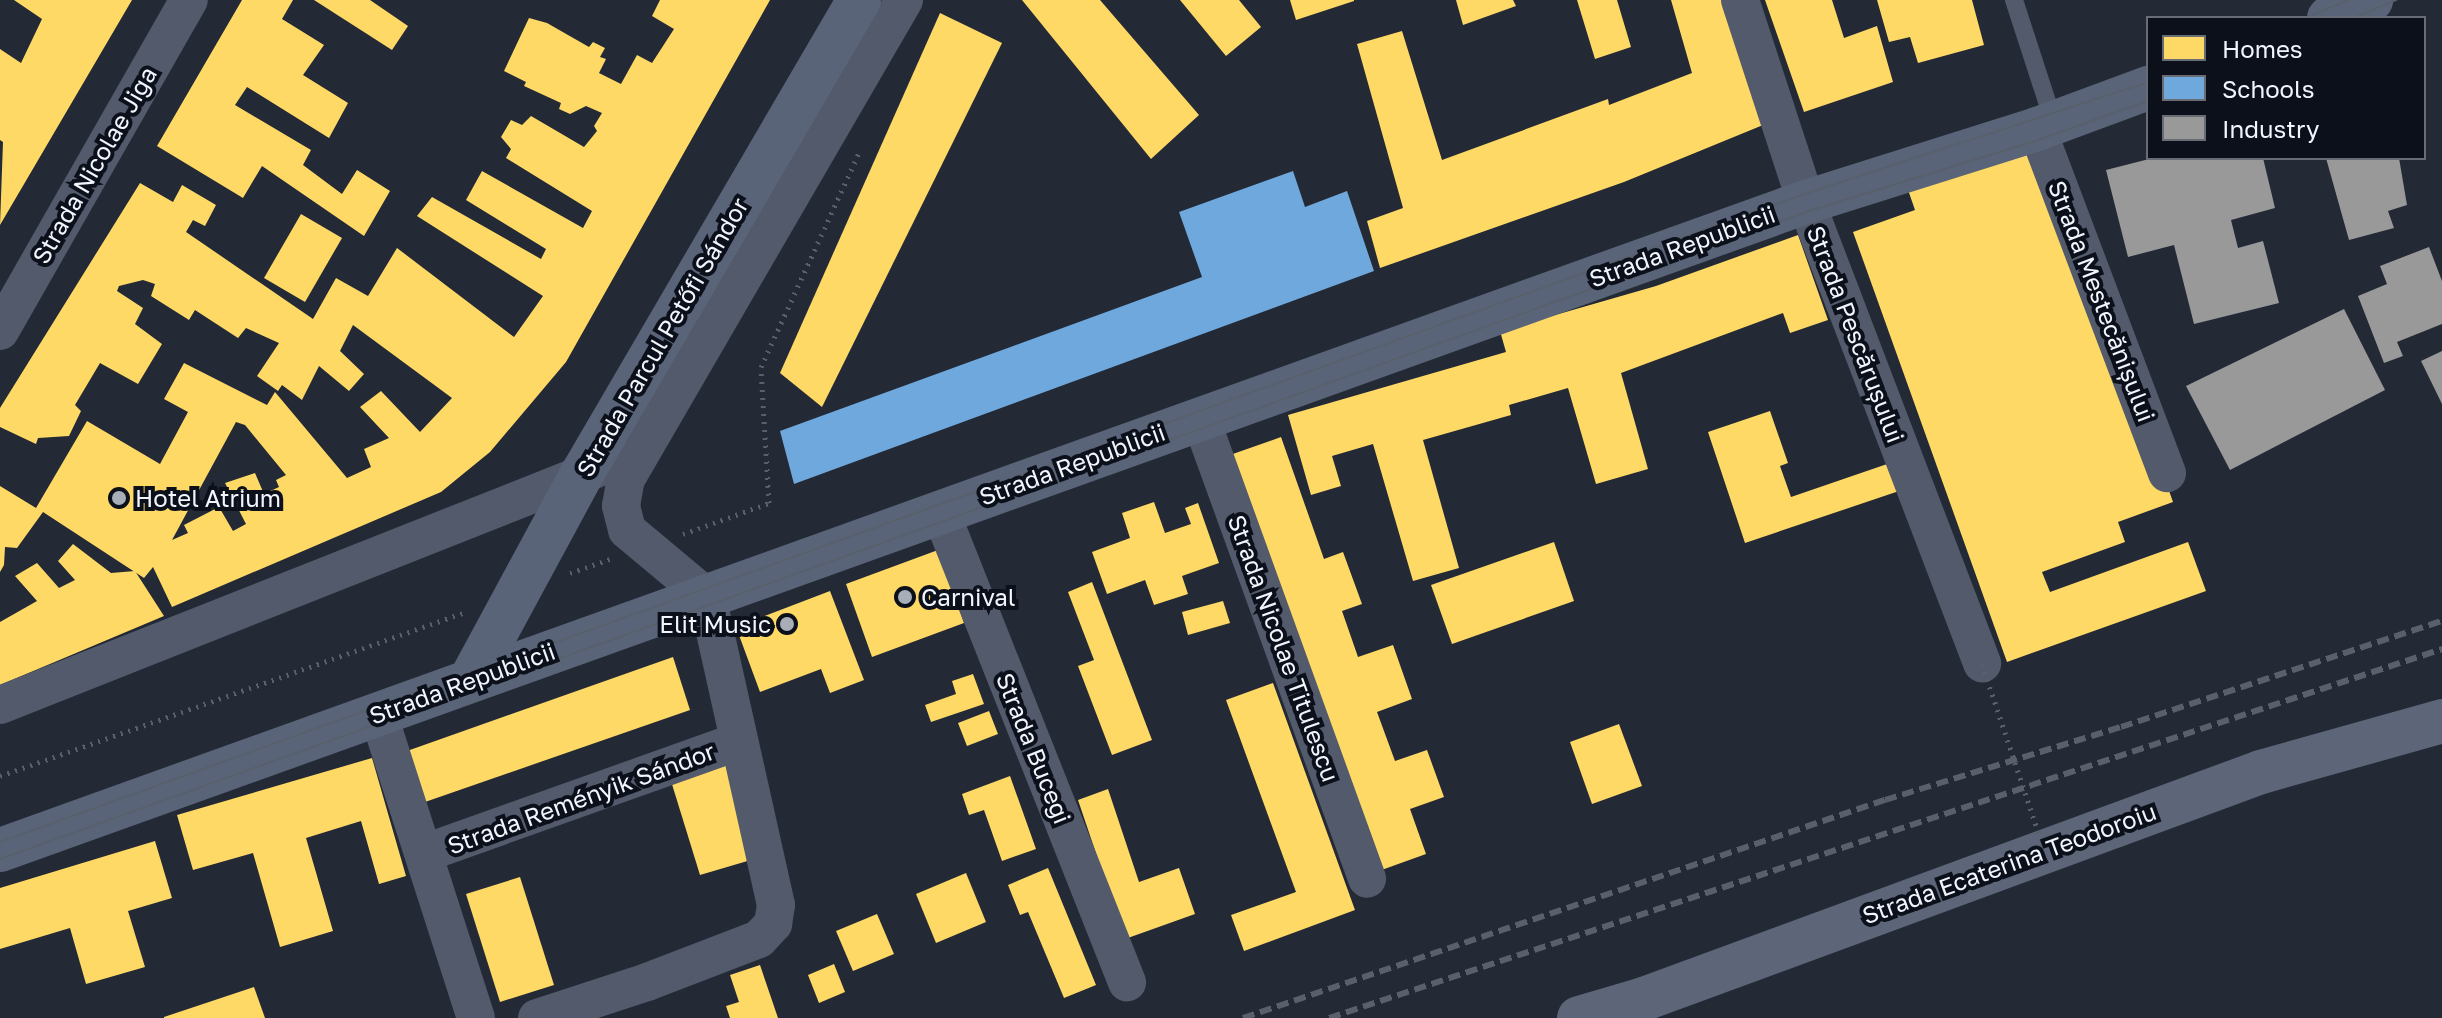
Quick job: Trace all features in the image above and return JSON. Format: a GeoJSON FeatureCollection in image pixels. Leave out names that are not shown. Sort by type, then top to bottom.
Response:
{"type":"FeatureCollection","features":[{"type":"Feature","properties":{"kind":"main road","name":"Strada Parcul Petőfi Sándor"},"geometry":{"type":"LineString","coordinates":[[471,679],[514,594],[582,474],[859,0]]}},
{"type":"Feature","properties":{"kind":"main road"},"geometry":{"type":"LineString","coordinates":[[2334,16],[2371,0]]}},
{"type":"Feature","properties":{"kind":"main road","name":"Strada Republicii"},"geometry":{"type":"LineString","coordinates":[[0,850],[1806,202],[2045,126],[2146,89]]}},
{"type":"Feature","properties":{"kind":"main road","name":"Strada Ecaterina Teodoroiu"},"geometry":{"type":"LineString","coordinates":[[1579,1018],[1648,1008],[2044,849],[2261,772],[2442,721]]}},
{"type":"Feature","properties":{"kind":"street","name":"Strada Nicolae Jiga"},"geometry":{"type":"LineString","coordinates":[[0,331],[189,0]]}},
{"type":"Feature","properties":{"kind":"street","name":"Strada Parcul Petőfi Sándor"},"geometry":{"type":"LineString","coordinates":[[707,597],[627,530],[621,506],[626,479],[904,0]]}},
{"type":"Feature","properties":{"kind":"street","name":"Strada Pescărușului"},"geometry":{"type":"LineString","coordinates":[[1740,0],[1806,202],[1982,664]]}},
{"type":"Feature","properties":{"kind":"street","name":"Strada Mestecănișului"},"geometry":{"type":"LineString","coordinates":[[2045,126],[2167,473]]}},
{"type":"Feature","properties":{"kind":"street","name":"Strada Nicolae Titulescu"},"geometry":{"type":"LineString","coordinates":[[1200,417],[1367,879]]}},
{"type":"Feature","properties":{"kind":"street"},"geometry":{"type":"LineString","coordinates":[[0,705],[642,451]]}},
{"type":"Feature","properties":{"kind":"street","name":"Strada Bucegi"},"geometry":{"type":"LineString","coordinates":[[941,513],[1127,982]]}},
{"type":"Feature","properties":{"kind":"street","name":"Strada Reményik Sándor"},"geometry":{"type":"LineString","coordinates":[[537,1018],[759,939],[773,924],[776,905],[737,742],[707,597]]}},
{"type":"Feature","properties":{"kind":"street","name":"Strada Reményik Sándor"},"geometry":{"type":"LineString","coordinates":[[378,713],[476,1018]]}},
{"type":"Feature","properties":{"kind":"street","name":"Strada Reményik Sándor"},"geometry":{"type":"LineString","coordinates":[[425,853],[737,742]]}},
{"type":"Feature","properties":{"kind":"lane"},"geometry":{"type":"LineString","coordinates":[[2014,0],[2045,126]]}},
{"type":"Feature","properties":{"kind":"path"},"geometry":{"type":"LineString","coordinates":[[0,776],[769,503],[761,367],[864,143]]}},
{"type":"Feature","properties":{"kind":"path"},"geometry":{"type":"LineString","coordinates":[[1982,664],[2044,849]]}},
{"type":"Feature","properties":{"kind":"building: Homes"},"geometry":{"type":"Polygon","coordinates":[[[14,0],[132,0],[0,225],[3,142],[0,140],[0,49],[21,63],[42,19],[14,0]]]}},
{"type":"Feature","properties":{"kind":"building: Homes"},"geometry":{"type":"Polygon","coordinates":[[[242,0],[293,0],[282,19],[324,45],[303,75],[348,103],[329,138],[247,87],[235,105],[311,150],[303,165],[342,194],[357,170],[390,191],[364,236],[262,166],[243,198],[157,146],[242,0]]]}},
{"type":"Feature","properties":{"kind":"building: Homes"},"geometry":{"type":"Polygon","coordinates":[[[314,0],[370,0],[408,26],[392,50],[314,0]]]}},
{"type":"Feature","properties":{"kind":"building: Homes"},"geometry":{"type":"Polygon","coordinates":[[[660,0],[770,0],[566,362],[490,452],[441,492],[172,607],[153,567],[144,578],[43,512],[17,548],[5,547],[4,565],[0,572],[0,486],[36,508],[87,421],[160,464],[188,412],[164,399],[184,363],[267,405],[275,392],[347,478],[371,467],[364,449],[389,438],[360,407],[381,391],[420,432],[452,398],[353,325],[340,351],[364,374],[349,391],[319,366],[302,400],[282,385],[278,391],[257,376],[279,343],[246,328],[238,338],[195,310],[189,320],[151,296],[155,284],[143,280],[119,286],[117,291],[143,308],[135,324],[162,344],[138,384],[100,363],[75,405],[81,411],[69,436],[38,438],[36,444],[0,427],[0,408],[140,183],[173,202],[182,185],[216,205],[205,226],[193,220],[186,232],[313,319],[336,278],[368,296],[397,248],[514,337],[543,296],[417,216],[432,197],[541,259],[546,249],[466,200],[482,171],[583,228],[592,211],[506,158],[511,149],[501,137],[511,120],[522,125],[531,116],[584,147],[597,131],[594,126],[602,113],[586,106],[570,114],[559,109],[561,103],[524,86],[526,82],[504,71],[529,18],[547,23],[589,47],[593,42],[605,48],[600,57],[606,59],[599,73],[621,84],[637,55],[652,63],[674,29],[652,16],[660,0]],[[236,422],[172,540],[188,533],[184,525],[219,507],[233,531],[246,524],[225,483],[255,473],[264,494],[279,487],[276,480],[286,475],[245,425],[236,422]]]}},
{"type":"Feature","properties":{"kind":"building: Homes"},"geometry":{"type":"Polygon","coordinates":[[[1022,0],[1100,0],[1199,115],[1151,159],[1022,0]]]}},
{"type":"Feature","properties":{"kind":"building: Homes"},"geometry":{"type":"Polygon","coordinates":[[[1180,0],[1239,0],[1261,27],[1226,56],[1180,0]]]}},
{"type":"Feature","properties":{"kind":"building: Homes"},"geometry":{"type":"Polygon","coordinates":[[[1290,0],[1354,0],[1354,1],[1296,20],[1290,0]]]}},
{"type":"Feature","properties":{"kind":"building: Homes"},"geometry":{"type":"Polygon","coordinates":[[[1456,0],[1513,0],[1516,6],[1463,25],[1456,0]]]}},
{"type":"Feature","properties":{"kind":"building: Homes"},"geometry":{"type":"Polygon","coordinates":[[[1577,0],[1617,0],[1631,47],[1595,59],[1577,0]]]}},
{"type":"Feature","properties":{"kind":"building: Homes"},"geometry":{"type":"Polygon","coordinates":[[[1671,0],[1726,0],[1768,123],[1624,182],[1380,268],[1367,221],[1403,208],[1357,44],[1402,31],[1442,160],[1608,99],[1609,105],[1692,73],[1671,0]]]}},
{"type":"Feature","properties":{"kind":"building: Homes"},"geometry":{"type":"Polygon","coordinates":[[[1765,0],[1832,0],[1844,38],[1877,26],[1893,82],[1804,112],[1765,0]]]}},
{"type":"Feature","properties":{"kind":"building: Homes"},"geometry":{"type":"Polygon","coordinates":[[[1877,0],[1972,0],[1984,45],[1918,63],[1910,37],[1889,42],[1877,0]]]}},
{"type":"Feature","properties":{"kind":"building: Homes"},"geometry":{"type":"Polygon","coordinates":[[[940,13],[1002,43],[822,407],[780,373],[940,13]]]}},
{"type":"Feature","properties":{"kind":"building: Homes"},"geometry":{"type":"Polygon","coordinates":[[[2036,141],[2115,338],[2173,502],[2118,522],[2125,542],[2042,572],[2050,592],[2188,542],[2206,591],[2007,662],[1853,232],[1915,210],[1907,187],[2036,141]]]}},
{"type":"Feature","properties":{"kind":"building: Homes"},"geometry":{"type":"Polygon","coordinates":[[[301,214],[342,238],[305,302],[264,278],[301,214]]]}},
{"type":"Feature","properties":{"kind":"building: Homes"},"geometry":{"type":"Polygon","coordinates":[[[1798,235],[1828,320],[1790,333],[1783,313],[1621,373],[1648,469],[1596,484],[1568,388],[1509,405],[1511,415],[1423,440],[1459,568],[1413,581],[1373,444],[1332,456],[1341,486],[1311,495],[1288,415],[1506,352],[1500,331],[1656,286],[1798,235]]]}},
{"type":"Feature","properties":{"kind":"building: Homes"},"geometry":{"type":"Polygon","coordinates":[[[1770,411],[1788,463],[1780,466],[1791,497],[1893,462],[1902,490],[1745,543],[1708,432],[1770,411]]]}},
{"type":"Feature","properties":{"kind":"building: Homes"},"geometry":{"type":"Polygon","coordinates":[[[1281,437],[1324,559],[1343,552],[1362,604],[1342,611],[1358,657],[1393,645],[1412,699],[1377,712],[1395,761],[1427,750],[1444,797],[1410,809],[1426,854],[1376,872],[1230,455],[1281,437]]]}},
{"type":"Feature","properties":{"kind":"building: Homes"},"geometry":{"type":"Polygon","coordinates":[[[1154,502],[1165,533],[1191,524],[1185,508],[1198,503],[1219,563],[1182,576],[1188,594],[1154,605],[1145,580],[1107,594],[1092,552],[1130,538],[1122,513],[1154,502]]]}},
{"type":"Feature","properties":{"kind":"building: Homes"},"geometry":{"type":"Polygon","coordinates":[[[1554,542],[1574,601],[1452,644],[1431,585],[1554,542]]]}},
{"type":"Feature","properties":{"kind":"building: Homes"},"geometry":{"type":"Polygon","coordinates":[[[73,544],[111,573],[135,571],[164,616],[0,685],[0,622],[37,601],[15,576],[37,563],[59,588],[75,580],[58,561],[73,544]]]}},
{"type":"Feature","properties":{"kind":"building: Homes"},"geometry":{"type":"Polygon","coordinates":[[[938,550],[964,623],[872,657],[846,584],[938,550]]]}},
{"type":"Feature","properties":{"kind":"building: Homes"},"geometry":{"type":"Polygon","coordinates":[[[1092,582],[1152,740],[1112,755],[1078,666],[1094,660],[1068,592],[1092,582]]]}},
{"type":"Feature","properties":{"kind":"building: Homes"},"geometry":{"type":"Polygon","coordinates":[[[830,591],[864,680],[830,693],[821,669],[760,692],[736,627],[830,591]]]}},
{"type":"Feature","properties":{"kind":"building: Homes"},"geometry":{"type":"Polygon","coordinates":[[[1223,601],[1230,623],[1188,635],[1182,612],[1223,601]]]}},
{"type":"Feature","properties":{"kind":"building: Homes"},"geometry":{"type":"Polygon","coordinates":[[[673,657],[690,710],[425,802],[407,751],[673,657]]]}},
{"type":"Feature","properties":{"kind":"building: Homes"},"geometry":{"type":"Polygon","coordinates":[[[973,674],[984,704],[931,722],[925,705],[956,694],[952,681],[973,674]]]}},
{"type":"Feature","properties":{"kind":"building: Homes"},"geometry":{"type":"Polygon","coordinates":[[[1273,683],[1355,910],[1244,951],[1231,915],[1296,892],[1226,700],[1273,683]]]}},
{"type":"Feature","properties":{"kind":"building: Homes"},"geometry":{"type":"Polygon","coordinates":[[[989,711],[998,734],[967,746],[958,723],[989,711]]]}},
{"type":"Feature","properties":{"kind":"building: Homes"},"geometry":{"type":"Polygon","coordinates":[[[1619,724],[1642,786],[1592,804],[1570,742],[1619,724]]]}},
{"type":"Feature","properties":{"kind":"building: Homes"},"geometry":{"type":"Polygon","coordinates":[[[372,758],[406,876],[379,884],[361,821],[306,838],[333,931],[280,947],[253,853],[193,870],[177,815],[372,758]]]}},
{"type":"Feature","properties":{"kind":"building: Homes"},"geometry":{"type":"Polygon","coordinates":[[[733,762],[761,857],[700,875],[671,781],[733,762]]]}},
{"type":"Feature","properties":{"kind":"building: Homes"},"geometry":{"type":"Polygon","coordinates":[[[1010,776],[1036,849],[1002,861],[984,810],[969,815],[962,794],[1010,776]]]}},
{"type":"Feature","properties":{"kind":"building: Homes"},"geometry":{"type":"Polygon","coordinates":[[[1108,789],[1139,882],[1179,868],[1195,914],[1125,939],[1078,800],[1108,789]]]}},
{"type":"Feature","properties":{"kind":"building: Homes"},"geometry":{"type":"Polygon","coordinates":[[[155,841],[172,898],[128,911],[145,967],[86,984],[70,928],[0,949],[0,888],[155,841]]]}},
{"type":"Feature","properties":{"kind":"building: Homes"},"geometry":{"type":"Polygon","coordinates":[[[1048,868],[1096,985],[1064,998],[1028,912],[1020,915],[1008,885],[1048,868]]]}},
{"type":"Feature","properties":{"kind":"building: Homes"},"geometry":{"type":"Polygon","coordinates":[[[966,873],[986,922],[936,943],[916,894],[966,873]]]}},
{"type":"Feature","properties":{"kind":"building: Homes"},"geometry":{"type":"Polygon","coordinates":[[[520,877],[554,985],[500,1002],[466,894],[520,877]]]}},
{"type":"Feature","properties":{"kind":"building: Homes"},"geometry":{"type":"Polygon","coordinates":[[[877,914],[894,954],[853,971],[836,931],[877,914]]]}},
{"type":"Feature","properties":{"kind":"building: Homes"},"geometry":{"type":"Polygon","coordinates":[[[834,964],[845,992],[819,1003],[808,975],[834,964]]]}},
{"type":"Feature","properties":{"kind":"building: Homes"},"geometry":{"type":"Polygon","coordinates":[[[760,965],[778,1018],[730,1018],[726,1006],[739,1002],[730,975],[760,965]]]}},
{"type":"Feature","properties":{"kind":"building: Homes"},"geometry":{"type":"Polygon","coordinates":[[[254,987],[265,1018],[164,1018],[164,1017],[254,987]]]}},
{"type":"Feature","properties":{"kind":"building: Schools"},"geometry":{"type":"Polygon","coordinates":[[[1293,171],[1305,207],[1347,191],[1374,271],[794,484],[780,431],[1202,277],[1179,212],[1293,171]]]}},
{"type":"Feature","properties":{"kind":"building: Industry"},"geometry":{"type":"Polygon","coordinates":[[[2146,160],[2263,160],[2275,208],[2231,220],[2238,248],[2263,241],[2279,303],[2194,324],[2174,245],[2128,257],[2106,170],[2146,160]]]}},
{"type":"Feature","properties":{"kind":"building: Industry"},"geometry":{"type":"Polygon","coordinates":[[[2327,160],[2399,160],[2407,205],[2388,211],[2394,228],[2349,240],[2327,160]]]}},
{"type":"Feature","properties":{"kind":"building: Industry"},"geometry":{"type":"Polygon","coordinates":[[[2429,247],[2442,281],[2442,324],[2397,342],[2403,356],[2384,363],[2358,296],[2387,284],[2380,266],[2429,247]]]}},
{"type":"Feature","properties":{"kind":"building: Industry"},"geometry":{"type":"Polygon","coordinates":[[[2344,309],[2385,390],[2230,470],[2186,386],[2344,309]]]}},
{"type":"Feature","properties":{"kind":"building: Industry"},"geometry":{"type":"Polygon","coordinates":[[[2442,351],[2442,404],[2421,361],[2442,351]]]}},
{"type":"Feature","properties":{"kind":"tram line"},"geometry":{"type":"LineString","coordinates":[[2311,16],[2348,0]]}},
{"type":"Feature","properties":{"kind":"tram line"},"geometry":{"type":"LineString","coordinates":[[2359,16],[2396,0]]}},
{"type":"Feature","properties":{"kind":"tram line"},"geometry":{"type":"LineString","coordinates":[[0,842],[1804,194],[2146,83]]}},
{"type":"Feature","properties":{"kind":"tram line"},"geometry":{"type":"LineString","coordinates":[[0,859],[1809,211],[2041,139],[2146,102]]}},
{"type":"Feature","properties":{"kind":"railway"},"geometry":{"type":"LineString","coordinates":[[1243,1018],[1885,800],[2121,727],[2442,621]]}},
{"type":"Feature","properties":{"kind":"railway"},"geometry":{"type":"LineString","coordinates":[[1329,1018],[2442,649]]}},
{"type":"Feature","properties":{"kind":"place","name":"Hotel Atrium"},"geometry":{"type":"Point","coordinates":[119,498]}},
{"type":"Feature","properties":{"kind":"place","name":"Carnival"},"geometry":{"type":"Point","coordinates":[905,597]}},
{"type":"Feature","properties":{"kind":"place","name":"Elit Music"},"geometry":{"type":"Point","coordinates":[787,624]}}]}
